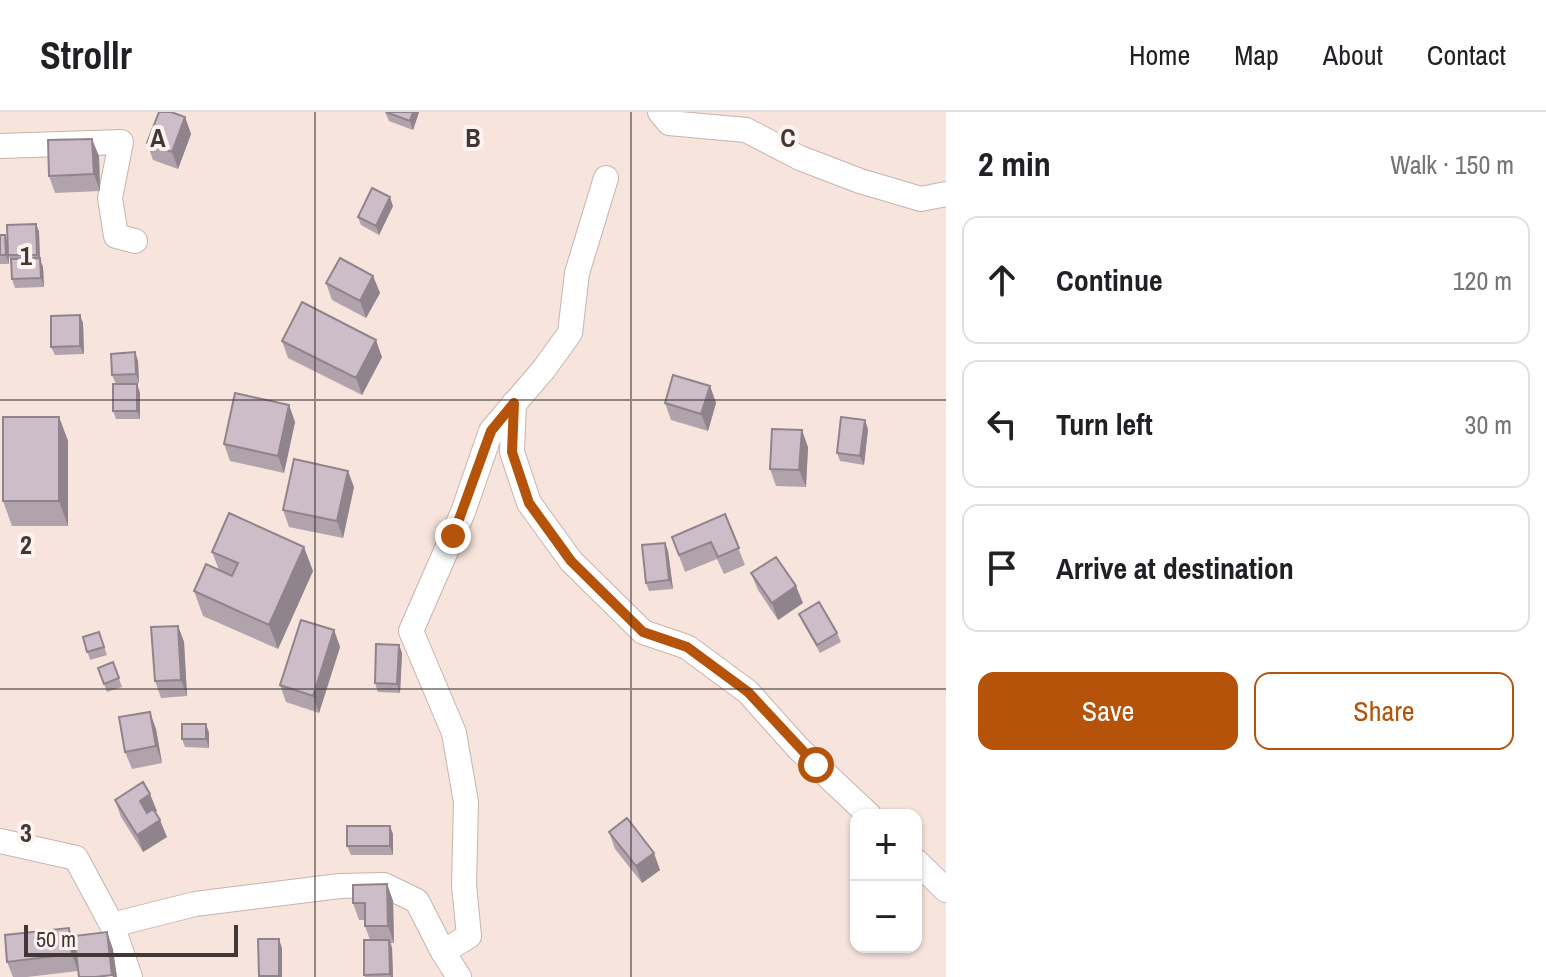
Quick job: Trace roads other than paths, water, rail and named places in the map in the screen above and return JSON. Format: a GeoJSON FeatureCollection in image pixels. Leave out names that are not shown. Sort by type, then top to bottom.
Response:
{"type":"FeatureCollection","features":[{"type":"Feature","properties":{"kind":"street"},"geometry":{"type":"LineString","coordinates":[[660,112],[669,123],[746,130],[800,158],[860,181],[921,199],[946,194]]}},
{"type":"Feature","properties":{"kind":"street"},"geometry":{"type":"LineString","coordinates":[[0,146],[121,142],[110,198],[116,236],[135,241]]}},
{"type":"Feature","properties":{"kind":"street"},"geometry":{"type":"LineString","coordinates":[[443,952],[469,936],[464,885],[466,802],[454,733],[411,631],[463,512],[491,431],[570,333],[577,273],[606,178]]}},
{"type":"Feature","properties":{"kind":"street"},"geometry":{"type":"LineString","coordinates":[[514,403],[512,452],[529,503],[571,561],[643,632],[687,647],[748,692],[798,748],[863,809]]}},
{"type":"Feature","properties":{"kind":"street"},"geometry":{"type":"LineString","coordinates":[[0,841],[76,858],[112,925],[130,977]]}},
{"type":"Feature","properties":{"kind":"street"},"geometry":{"type":"LineString","coordinates":[[922,867],[946,890]]}},
{"type":"Feature","properties":{"kind":"street"},"geometry":{"type":"LineString","coordinates":[[112,925],[195,904],[340,886],[384,885],[417,901],[459,977]]}}]}
